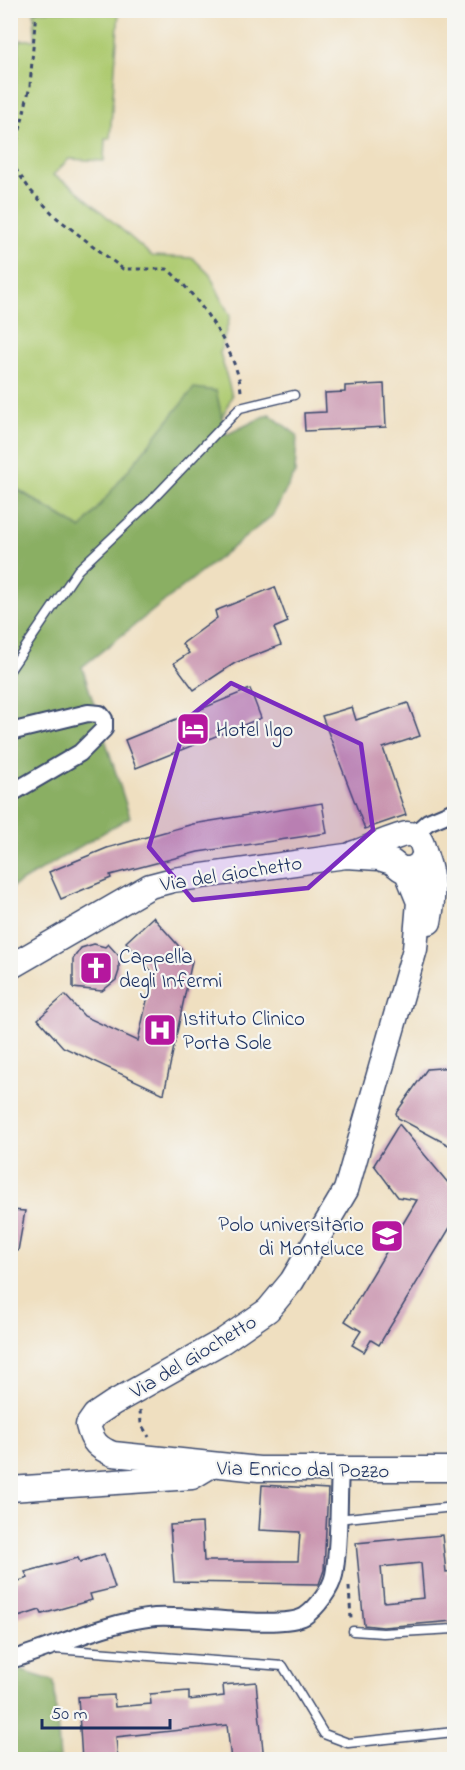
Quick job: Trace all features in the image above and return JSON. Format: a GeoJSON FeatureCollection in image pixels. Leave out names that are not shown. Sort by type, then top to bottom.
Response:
{"type":"FeatureCollection","features":[{"type":"Feature","properties":{"kind":"street"},"geometry":{"type":"LineString","coordinates":[[10,732],[88,713],[100,714],[104,719],[104,729],[80,753],[10,794]]}},
{"type":"Feature","properties":{"kind":"street"},"geometry":{"type":"LineString","coordinates":[[406,852],[428,822],[454,811]]}},
{"type":"Feature","properties":{"kind":"street","name":"Via del Giochetto"},"geometry":{"type":"LineString","coordinates":[[10,967],[150,886],[173,880],[346,856],[406,852],[419,902],[415,949],[345,1190],[292,1281],[268,1310],[223,1341],[113,1403],[95,1415],[88,1425],[91,1439],[99,1448],[113,1454],[211,1465]]}},
{"type":"Feature","properties":{"kind":"street","name":"Via del Giochetto"},"geometry":{"type":"LineString","coordinates":[[10,984],[58,939]]}},
{"type":"Feature","properties":{"kind":"street","name":"Via Enrico dal Pozzo"},"geometry":{"type":"LineString","coordinates":[[10,1489],[192,1477],[211,1465],[340,1470],[454,1469]]}},
{"type":"Feature","properties":{"kind":"street"},"geometry":{"type":"LineString","coordinates":[[10,1660],[83,1635],[153,1617],[189,1616],[228,1621],[257,1621],[304,1617],[322,1598],[333,1578],[340,1470]]}},
{"type":"Feature","properties":{"kind":"lane"},"geometry":{"type":"LineString","coordinates":[[10,670],[78,570],[150,502],[240,408],[294,395]]}},
{"type":"Feature","properties":{"kind":"lane"},"geometry":{"type":"LineString","coordinates":[[338,1519],[454,1507]]}},
{"type":"Feature","properties":{"kind":"lane"},"geometry":{"type":"LineString","coordinates":[[352,1631],[383,1633],[454,1629]]}},
{"type":"Feature","properties":{"kind":"lane"},"geometry":{"type":"LineString","coordinates":[[49,1648],[284,1666],[324,1734],[348,1743],[454,1732]]}},
{"type":"Feature","properties":{"kind":"path"},"geometry":{"type":"LineString","coordinates":[[36,10],[30,86],[12,164],[31,191],[57,218],[123,269],[167,269],[183,282],[210,316],[241,382],[240,408]]}},
{"type":"Feature","properties":{"kind":"highlighted area"},"geometry":{"type":"Polygon","coordinates":[[[231,683],[361,744],[373,830],[308,888],[193,900],[149,847],[187,719],[231,683]]]}},
{"type":"Feature","properties":{"kind":"green space"},"geometry":{"type":"Polygon","coordinates":[[[34,11],[119,11],[110,139],[105,139],[104,161],[69,159],[53,175],[72,186],[152,256],[193,258],[210,275],[230,316],[220,353],[232,396],[222,418],[216,391],[130,470],[81,529],[11,485],[10,136],[20,40],[35,40],[34,11]]]}},
{"type":"Feature","properties":{"kind":"green space"},"geometry":{"type":"Polygon","coordinates":[[[194,388],[216,391],[226,435],[269,414],[297,435],[295,473],[273,515],[82,667],[130,817],[11,888],[10,485],[81,529],[194,388]]]}},
{"type":"Feature","properties":{"kind":"green space"},"geometry":{"type":"Polygon","coordinates":[[[10,1667],[54,1681],[60,1759],[11,1759],[10,1667]]]}},
{"type":"Feature","properties":{"kind":"building"},"geometry":{"type":"Polygon","coordinates":[[[384,384],[386,427],[305,431],[304,413],[326,412],[325,393],[345,392],[345,386],[384,384]]]}},
{"type":"Feature","properties":{"kind":"building"},"geometry":{"type":"Polygon","coordinates":[[[275,587],[288,622],[274,628],[281,645],[235,663],[194,690],[174,663],[189,653],[182,644],[217,618],[215,611],[275,587]]]}},
{"type":"Feature","properties":{"kind":"building","name":"Hotel Ilgo"},"geometry":{"type":"Polygon","coordinates":[[[250,689],[261,718],[136,768],[125,740],[250,689]]]}},
{"type":"Feature","properties":{"kind":"building"},"geometry":{"type":"Polygon","coordinates":[[[408,703],[420,736],[383,748],[406,815],[365,829],[322,716],[352,707],[356,720],[408,703]]]}},
{"type":"Feature","properties":{"kind":"building"},"geometry":{"type":"Polygon","coordinates":[[[322,803],[327,833],[198,852],[110,875],[111,878],[61,899],[49,872],[107,848],[193,824],[322,803]]]}},
{"type":"Feature","properties":{"kind":"building"},"geometry":{"type":"Polygon","coordinates":[[[153,917],[192,961],[164,1094],[63,1047],[38,1019],[65,995],[84,1016],[138,1041],[153,973],[126,942],[153,917]]]}},
{"type":"Feature","properties":{"kind":"building","name":"Cappella degli Infermi"},"geometry":{"type":"Polygon","coordinates":[[[94,944],[105,947],[108,944],[119,956],[119,971],[116,980],[102,991],[73,988],[73,959],[81,948],[94,944]]]}},
{"type":"Feature","properties":{"kind":"building"},"geometry":{"type":"Polygon","coordinates":[[[454,1067],[454,1148],[398,1118],[396,1113],[427,1069],[454,1067]]]}},
{"type":"Feature","properties":{"kind":"building"},"geometry":{"type":"Polygon","coordinates":[[[399,1124],[454,1190],[454,1221],[379,1345],[371,1340],[364,1352],[352,1345],[361,1331],[345,1321],[417,1200],[398,1197],[374,1165],[399,1124]]]}},
{"type":"Feature","properties":{"kind":"building"},"geometry":{"type":"Polygon","coordinates":[[[10,1210],[25,1211],[18,1251],[10,1250],[10,1210]]]}},
{"type":"Feature","properties":{"kind":"building"},"geometry":{"type":"Polygon","coordinates":[[[262,1485],[328,1489],[324,1570],[319,1584],[174,1582],[170,1525],[202,1523],[204,1561],[298,1561],[300,1532],[259,1530],[262,1485]]]}},
{"type":"Feature","properties":{"kind":"building"},"geometry":{"type":"Polygon","coordinates":[[[442,1535],[446,1572],[454,1571],[454,1621],[383,1627],[364,1625],[356,1543],[442,1535]],[[421,1563],[381,1567],[384,1602],[424,1598],[421,1563]]]}},
{"type":"Feature","properties":{"kind":"building"},"geometry":{"type":"Polygon","coordinates":[[[104,1554],[115,1588],[90,1594],[92,1600],[42,1614],[40,1610],[15,1618],[10,1606],[10,1584],[28,1578],[25,1572],[78,1558],[80,1562],[104,1554]]]}},
{"type":"Feature","properties":{"kind":"building"},"geometry":{"type":"Polygon","coordinates":[[[256,1682],[264,1760],[231,1760],[227,1725],[116,1737],[118,1760],[82,1760],[78,1697],[114,1695],[115,1707],[151,1704],[150,1694],[189,1691],[189,1700],[224,1696],[223,1685],[256,1682]]]}},
{"type":"Feature","properties":{"kind":"place","name":"Hotel Ilgo"},"geometry":{"type":"Point","coordinates":[193,729]}},
{"type":"Feature","properties":{"kind":"place","name":"Cappella degli Infermi"},"geometry":{"type":"Point","coordinates":[96,968]}},
{"type":"Feature","properties":{"kind":"place","name":"Istituto Clinico Porta Sole"},"geometry":{"type":"Point","coordinates":[160,1030]}},
{"type":"Feature","properties":{"kind":"place","name":"Polo universitario di Monteluce"},"geometry":{"type":"Point","coordinates":[387,1236]}}]}
